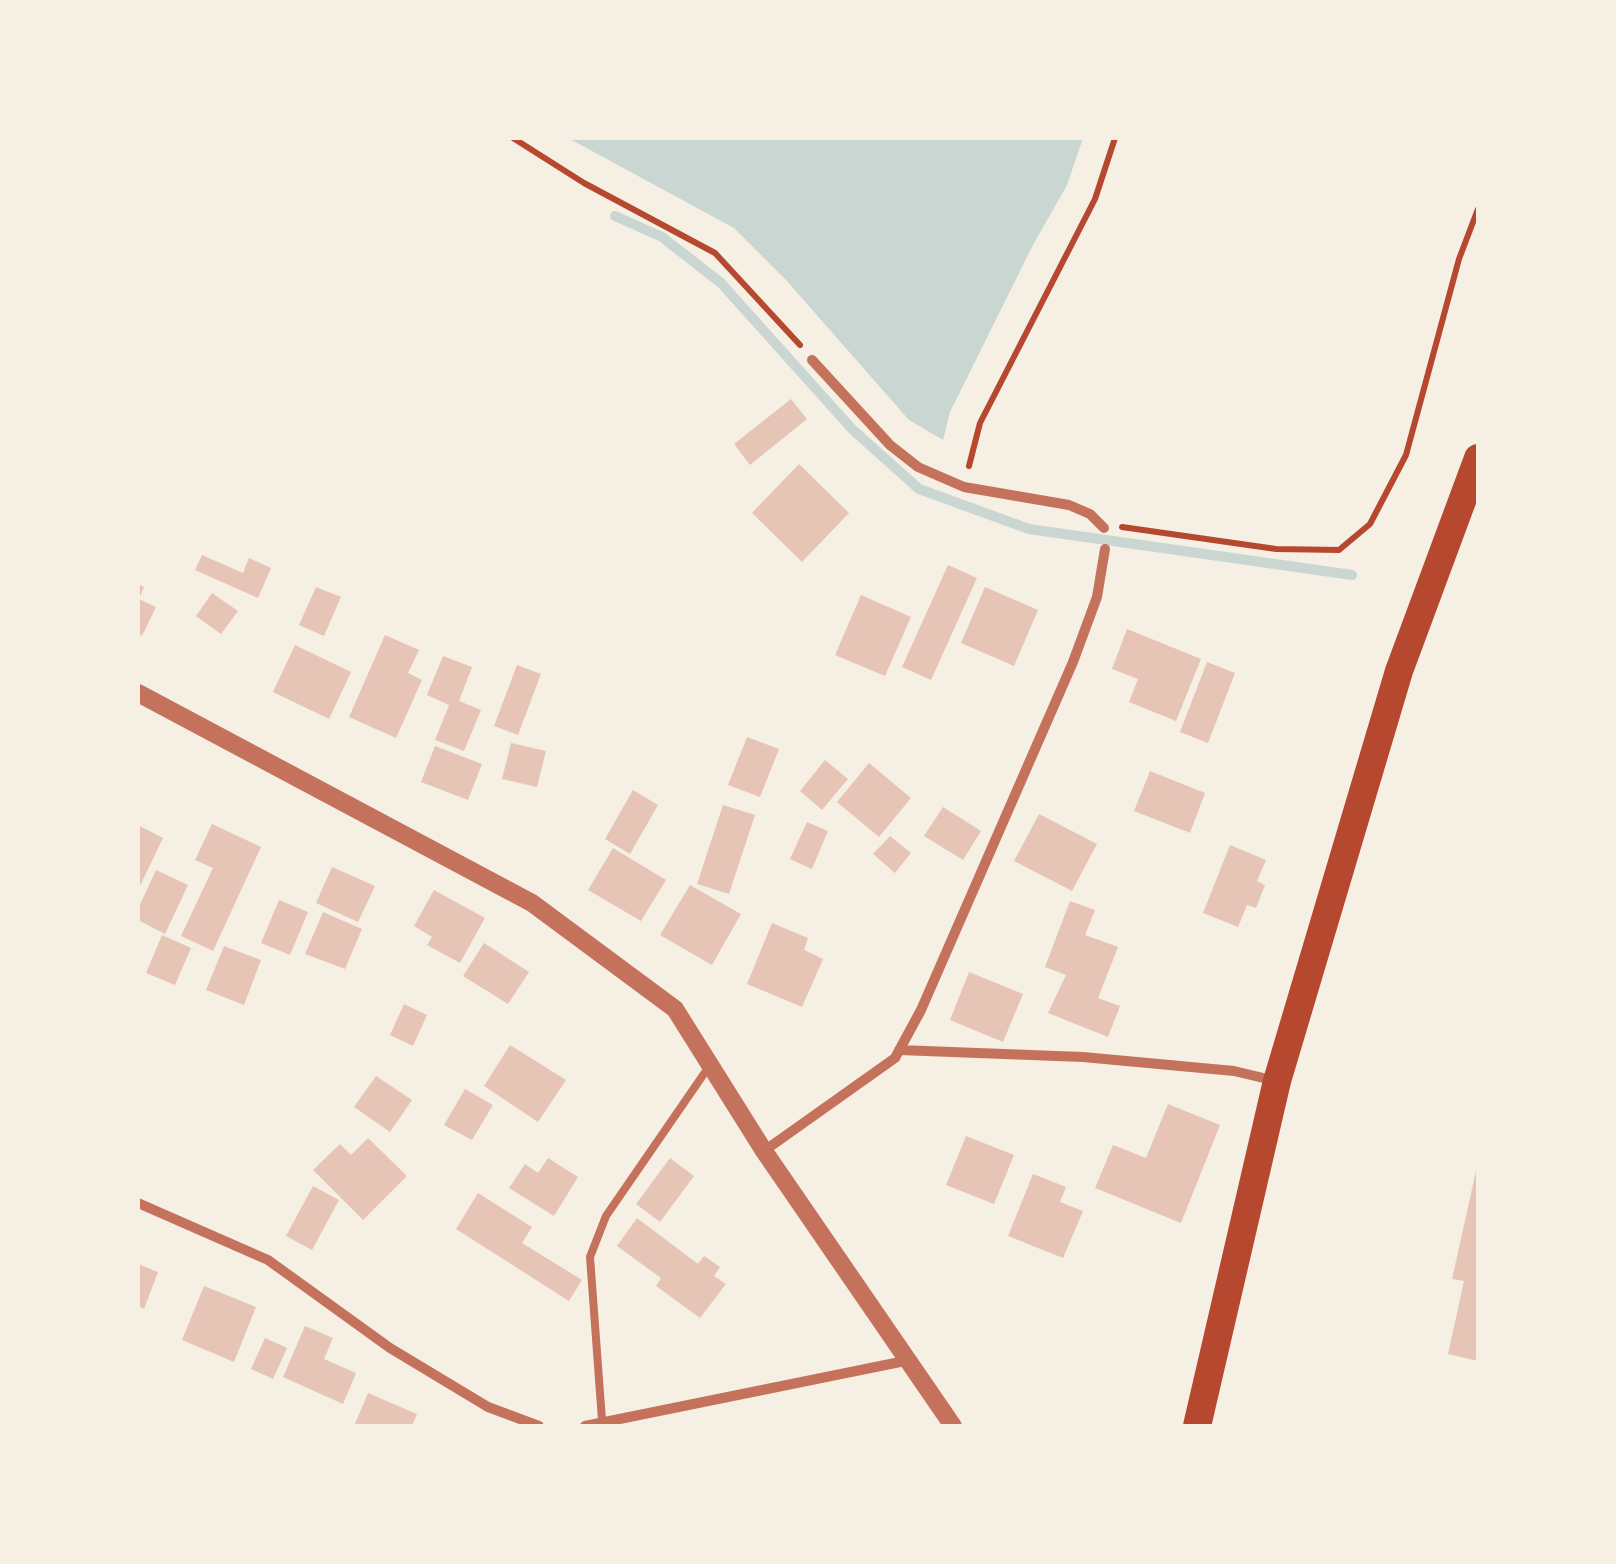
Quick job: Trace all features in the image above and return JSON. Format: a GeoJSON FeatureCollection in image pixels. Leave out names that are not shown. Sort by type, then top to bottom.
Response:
{"type":"FeatureCollection","features":[{"type":"Feature","properties":{"kind":"highway"},"geometry":{"type":"LineString","coordinates":[[1197,1426],[1277,1082],[1399,671],[1478,458]]}},
{"type":"Feature","properties":{"kind":"street"},"geometry":{"type":"LineString","coordinates":[[812,360],[890,445],[918,467],[964,487],[1069,505],[1103,525]]}},
{"type":"Feature","properties":{"kind":"street"},"geometry":{"type":"LineString","coordinates":[[764,1151],[895,1058],[922,1010],[1073,662],[1096,597],[1105,549]]}},
{"type":"Feature","properties":{"kind":"street"},"geometry":{"type":"LineString","coordinates":[[138,694],[532,903],[675,1009],[764,1151],[953,1426]]}},
{"type":"Feature","properties":{"kind":"street"},"geometry":{"type":"LineString","coordinates":[[899,1050],[1083,1057],[1234,1072],[1277,1082]]}},
{"type":"Feature","properties":{"kind":"street"},"geometry":{"type":"LineString","coordinates":[[138,1203],[268,1260],[390,1348],[488,1406],[539,1426]]}},
{"type":"Feature","properties":{"kind":"street"},"geometry":{"type":"LineString","coordinates":[[585,1426],[905,1360]]}},
{"type":"Feature","properties":{"kind":"lane"},"geometry":{"type":"LineString","coordinates":[[1103,525],[1105,549]]}},
{"type":"Feature","properties":{"kind":"lane"},"geometry":{"type":"LineString","coordinates":[[602,1420],[590,1257],[606,1216],[710,1065]]}},
{"type":"Feature","properties":{"kind":"path"},"geometry":{"type":"LineString","coordinates":[[512,138],[584,184],[715,252],[812,360]]}},
{"type":"Feature","properties":{"kind":"path"},"geometry":{"type":"LineString","coordinates":[[964,487],[980,423],[1060,260],[1096,199],[1115,138]]}},
{"type":"Feature","properties":{"kind":"path"},"geometry":{"type":"LineString","coordinates":[[1103,525],[1276,549],[1339,550],[1370,524],[1406,455],[1459,259],[1478,209]]}},
{"type":"Feature","properties":{"kind":"shaded area"},"geometry":{"type":"Polygon","coordinates":[[[568,138],[1083,138],[1067,185],[950,412],[943,440],[909,420],[786,280],[734,228],[568,138]]]}},
{"type":"Feature","properties":{"kind":"building"},"geometry":{"type":"Polygon","coordinates":[[[791,399],[807,419],[750,465],[734,444],[791,399]]]}},
{"type":"Feature","properties":{"kind":"building"},"geometry":{"type":"Polygon","coordinates":[[[799,464],[849,513],[802,562],[752,513],[799,464]]]}},
{"type":"Feature","properties":{"kind":"building"},"geometry":{"type":"Polygon","coordinates":[[[202,555],[243,573],[249,558],[271,568],[258,598],[195,570],[202,555]]]}},
{"type":"Feature","properties":{"kind":"building"},"geometry":{"type":"Polygon","coordinates":[[[948,565],[977,578],[931,680],[902,667],[948,565]]]}},
{"type":"Feature","properties":{"kind":"building"},"geometry":{"type":"Polygon","coordinates":[[[138,584],[144,587],[139,599],[156,607],[142,636],[138,634],[138,584]]]}},
{"type":"Feature","properties":{"kind":"building"},"geometry":{"type":"Polygon","coordinates":[[[316,587],[341,597],[324,636],[299,625],[316,587]]]}},
{"type":"Feature","properties":{"kind":"building"},"geometry":{"type":"Polygon","coordinates":[[[985,587],[1038,610],[1014,666],[961,643],[985,587]]]}},
{"type":"Feature","properties":{"kind":"building"},"geometry":{"type":"Polygon","coordinates":[[[212,593],[238,611],[221,634],[196,616],[212,593]]]}},
{"type":"Feature","properties":{"kind":"building"},"geometry":{"type":"Polygon","coordinates":[[[861,595],[911,617],[885,676],[835,655],[861,595]]]}},
{"type":"Feature","properties":{"kind":"building"},"geometry":{"type":"Polygon","coordinates":[[[1127,629],[1201,659],[1176,721],[1129,702],[1138,679],[1112,669],[1127,629]]]}},
{"type":"Feature","properties":{"kind":"building"},"geometry":{"type":"Polygon","coordinates":[[[385,635],[419,650],[408,673],[422,680],[396,738],[349,717],[385,635]]]}},
{"type":"Feature","properties":{"kind":"building"},"geometry":{"type":"Polygon","coordinates":[[[295,645],[351,672],[329,719],[273,692],[295,645]]]}},
{"type":"Feature","properties":{"kind":"building"},"geometry":{"type":"Polygon","coordinates":[[[443,656],[472,667],[459,701],[481,710],[464,751],[435,740],[449,705],[427,695],[443,656]]]}},
{"type":"Feature","properties":{"kind":"building"},"geometry":{"type":"Polygon","coordinates":[[[1207,662],[1235,673],[1208,743],[1180,732],[1207,662]]]}},
{"type":"Feature","properties":{"kind":"building"},"geometry":{"type":"Polygon","coordinates":[[[517,665],[541,674],[518,735],[494,726],[517,665]]]}},
{"type":"Feature","properties":{"kind":"building"},"geometry":{"type":"Polygon","coordinates":[[[747,737],[779,749],[760,797],[728,785],[747,737]]]}},
{"type":"Feature","properties":{"kind":"building"},"geometry":{"type":"Polygon","coordinates":[[[511,743],[546,751],[537,787],[502,779],[511,743]]]}},
{"type":"Feature","properties":{"kind":"building"},"geometry":{"type":"Polygon","coordinates":[[[435,746],[482,764],[468,800],[421,782],[435,746]]]}},
{"type":"Feature","properties":{"kind":"building"},"geometry":{"type":"Polygon","coordinates":[[[825,760],[848,779],[822,810],[800,791],[825,760]]]}},
{"type":"Feature","properties":{"kind":"building"},"geometry":{"type":"Polygon","coordinates":[[[869,763],[911,798],[879,837],[837,802],[869,763]]]}},
{"type":"Feature","properties":{"kind":"building"},"geometry":{"type":"Polygon","coordinates":[[[1150,771],[1205,793],[1190,833],[1134,811],[1150,771]]]}},
{"type":"Feature","properties":{"kind":"building"},"geometry":{"type":"Polygon","coordinates":[[[633,790],[658,805],[630,854],[605,839],[633,790]]]}},
{"type":"Feature","properties":{"kind":"building"},"geometry":{"type":"Polygon","coordinates":[[[723,805],[755,815],[729,894],[697,884],[723,805]]]}},
{"type":"Feature","properties":{"kind":"building"},"geometry":{"type":"Polygon","coordinates":[[[943,807],[981,831],[963,860],[924,836],[943,807]]]}},
{"type":"Feature","properties":{"kind":"building"},"geometry":{"type":"Polygon","coordinates":[[[1039,814],[1097,844],[1072,891],[1014,861],[1039,814]]]}},
{"type":"Feature","properties":{"kind":"building"},"geometry":{"type":"Polygon","coordinates":[[[807,822],[828,831],[812,869],[790,859],[807,822]]]}},
{"type":"Feature","properties":{"kind":"building"},"geometry":{"type":"Polygon","coordinates":[[[212,824],[261,847],[213,951],[181,936],[213,868],[195,860],[212,824]]]}},
{"type":"Feature","properties":{"kind":"building"},"geometry":{"type":"Polygon","coordinates":[[[138,825],[163,838],[138,890],[138,825]]]}},
{"type":"Feature","properties":{"kind":"building"},"geometry":{"type":"Polygon","coordinates":[[[890,836],[911,853],[895,873],[873,854],[890,836]]]}},
{"type":"Feature","properties":{"kind":"building"},"geometry":{"type":"Polygon","coordinates":[[[1230,845],[1266,860],[1257,881],[1265,885],[1256,908],[1247,905],[1238,927],[1203,913],[1230,845]]]}},
{"type":"Feature","properties":{"kind":"building"},"geometry":{"type":"Polygon","coordinates":[[[613,848],[666,880],[641,921],[588,890],[613,848]]]}},
{"type":"Feature","properties":{"kind":"building"},"geometry":{"type":"Polygon","coordinates":[[[332,867],[375,886],[358,922],[316,903],[332,867]]]}},
{"type":"Feature","properties":{"kind":"building"},"geometry":{"type":"Polygon","coordinates":[[[156,870],[188,885],[165,934],[138,920],[138,909],[156,870]]]}},
{"type":"Feature","properties":{"kind":"building"},"geometry":{"type":"Polygon","coordinates":[[[690,885],[741,914],[712,965],[660,935],[690,885]]]}},
{"type":"Feature","properties":{"kind":"building"},"geometry":{"type":"Polygon","coordinates":[[[434,890],[485,918],[460,963],[427,945],[432,937],[414,926],[434,890]]]}},
{"type":"Feature","properties":{"kind":"building"},"geometry":{"type":"Polygon","coordinates":[[[279,900],[308,912],[290,955],[261,943],[279,900]]]}},
{"type":"Feature","properties":{"kind":"building"},"geometry":{"type":"Polygon","coordinates":[[[1070,901],[1095,910],[1085,935],[1118,947],[1098,998],[1120,1006],[1108,1037],[1048,1013],[1066,975],[1045,967],[1070,901]]]}},
{"type":"Feature","properties":{"kind":"building"},"geometry":{"type":"Polygon","coordinates":[[[323,912],[362,929],[345,969],[305,954],[323,912]]]}},
{"type":"Feature","properties":{"kind":"building"},"geometry":{"type":"Polygon","coordinates":[[[772,923],[808,938],[804,950],[823,959],[802,1007],[747,984],[772,923]]]}},
{"type":"Feature","properties":{"kind":"building"},"geometry":{"type":"Polygon","coordinates":[[[162,935],[191,948],[175,985],[146,973],[162,935]]]}},
{"type":"Feature","properties":{"kind":"building"},"geometry":{"type":"Polygon","coordinates":[[[484,943],[529,972],[508,1004],[463,976],[484,943]]]}},
{"type":"Feature","properties":{"kind":"building"},"geometry":{"type":"Polygon","coordinates":[[[224,946],[261,960],[244,1005],[206,990],[224,946]]]}},
{"type":"Feature","properties":{"kind":"building"},"geometry":{"type":"Polygon","coordinates":[[[969,972],[1023,994],[1003,1042],[950,1020],[969,972]]]}},
{"type":"Feature","properties":{"kind":"building"},"geometry":{"type":"Polygon","coordinates":[[[404,1004],[427,1015],[413,1046],[390,1035],[404,1004]]]}},
{"type":"Feature","properties":{"kind":"building"},"geometry":{"type":"Polygon","coordinates":[[[510,1045],[566,1080],[538,1122],[484,1086],[510,1045]]]}},
{"type":"Feature","properties":{"kind":"building"},"geometry":{"type":"Polygon","coordinates":[[[376,1076],[412,1100],[390,1132],[354,1107],[376,1076]]]}},
{"type":"Feature","properties":{"kind":"building"},"geometry":{"type":"Polygon","coordinates":[[[465,1089],[493,1105],[472,1140],[444,1125],[465,1089]]]}},
{"type":"Feature","properties":{"kind":"building"},"geometry":{"type":"Polygon","coordinates":[[[1168,1104],[1220,1125],[1181,1223],[1095,1188],[1113,1145],[1146,1158],[1168,1104]]]}},
{"type":"Feature","properties":{"kind":"building"},"geometry":{"type":"Polygon","coordinates":[[[966,1136],[1014,1155],[994,1204],[946,1185],[966,1136]]]}},
{"type":"Feature","properties":{"kind":"building"},"geometry":{"type":"Polygon","coordinates":[[[368,1138],[407,1176],[363,1220],[313,1170],[340,1144],[351,1155],[368,1138]]]}},
{"type":"Feature","properties":{"kind":"building"},"geometry":{"type":"Polygon","coordinates":[[[548,1158],[578,1177],[554,1216],[509,1188],[525,1164],[538,1173],[548,1158]]]}},
{"type":"Feature","properties":{"kind":"building"},"geometry":{"type":"Polygon","coordinates":[[[670,1158],[694,1176],[660,1222],[636,1204],[670,1158]]]}},
{"type":"Feature","properties":{"kind":"building"},"geometry":{"type":"Polygon","coordinates":[[[1478,1162],[1478,1361],[1448,1354],[1464,1281],[1452,1279],[1478,1162]]]}},
{"type":"Feature","properties":{"kind":"building"},"geometry":{"type":"Polygon","coordinates":[[[1033,1174],[1066,1187],[1060,1202],[1083,1211],[1063,1258],[1008,1236],[1033,1174]]]}},
{"type":"Feature","properties":{"kind":"building"},"geometry":{"type":"Polygon","coordinates":[[[313,1186],[339,1200],[312,1250],[286,1236],[313,1186]]]}},
{"type":"Feature","properties":{"kind":"building"},"geometry":{"type":"Polygon","coordinates":[[[478,1193],[532,1227],[522,1243],[582,1280],[569,1301],[456,1229],[478,1193]]]}},
{"type":"Feature","properties":{"kind":"building"},"geometry":{"type":"Polygon","coordinates":[[[637,1218],[698,1264],[704,1256],[720,1267],[714,1276],[726,1284],[700,1318],[656,1286],[661,1278],[617,1246],[637,1218]]]}},
{"type":"Feature","properties":{"kind":"building"},"geometry":{"type":"Polygon","coordinates":[[[138,1264],[158,1272],[144,1309],[138,1306],[138,1264]]]}},
{"type":"Feature","properties":{"kind":"building"},"geometry":{"type":"Polygon","coordinates":[[[204,1286],[256,1307],[234,1362],[182,1340],[204,1286]]]}},
{"type":"Feature","properties":{"kind":"building"},"geometry":{"type":"Polygon","coordinates":[[[305,1326],[333,1338],[324,1359],[356,1373],[343,1404],[283,1377],[305,1326]]]}},
{"type":"Feature","properties":{"kind":"building"},"geometry":{"type":"Polygon","coordinates":[[[265,1338],[287,1348],[273,1379],[251,1369],[265,1338]]]}},
{"type":"Feature","properties":{"kind":"building"},"geometry":{"type":"Polygon","coordinates":[[[368,1393],[417,1414],[412,1426],[354,1426],[368,1393]]]}},
{"type":"Feature","properties":{"kind":"waterway"},"geometry":{"type":"LineString","coordinates":[[615,216],[662,237],[721,283],[852,429],[919,489],[1029,529],[1352,575]]}}]}
